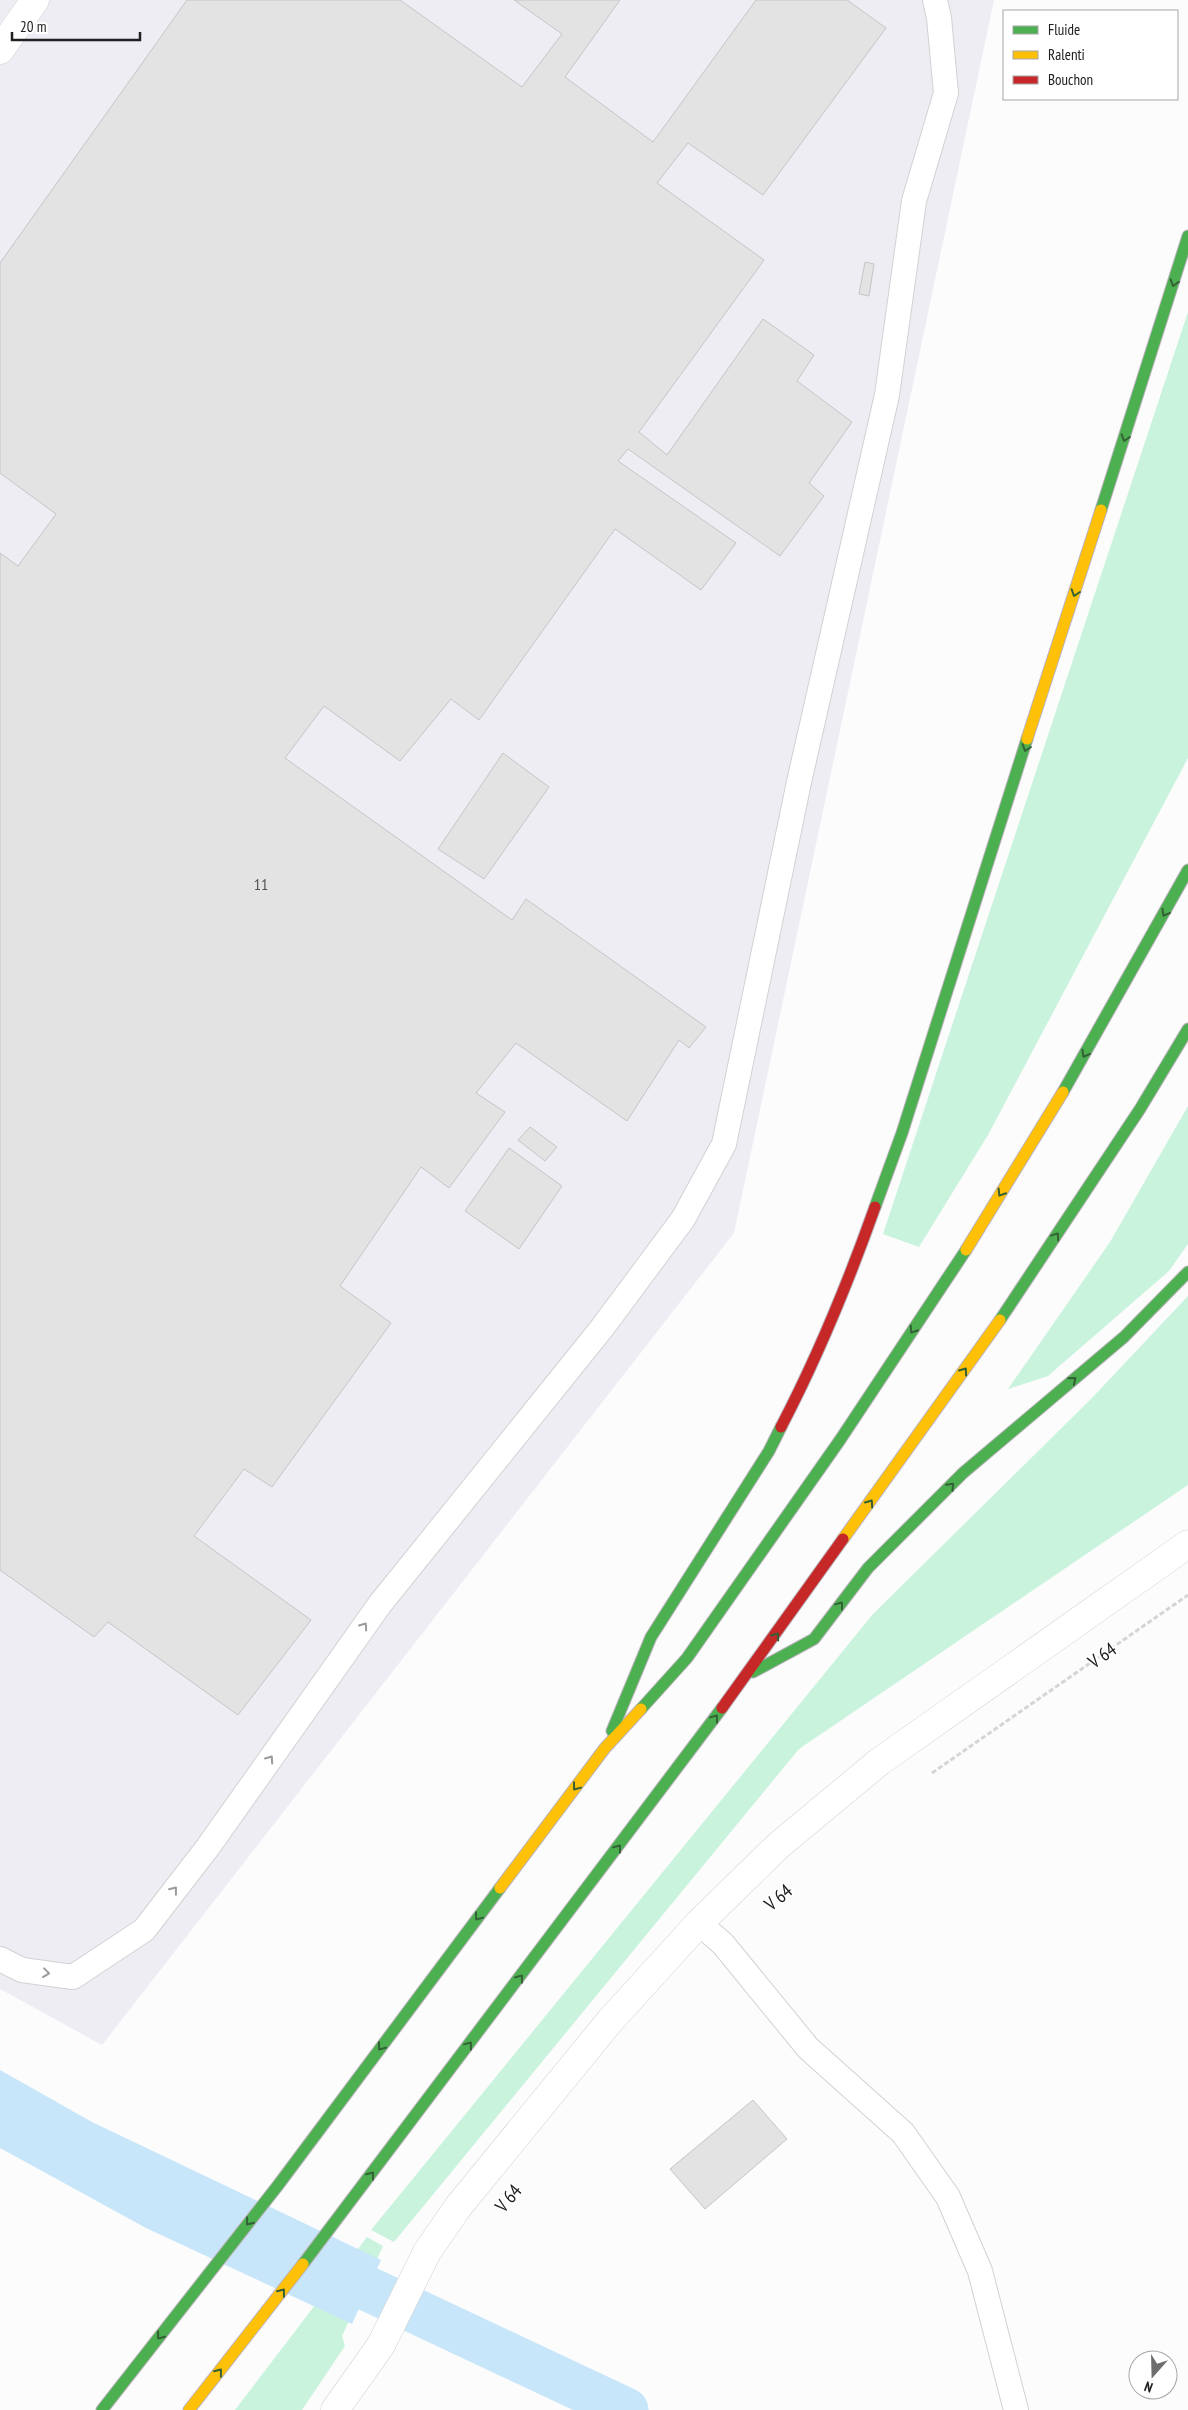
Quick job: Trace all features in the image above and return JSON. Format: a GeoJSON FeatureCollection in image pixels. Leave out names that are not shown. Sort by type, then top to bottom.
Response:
{"type":"FeatureCollection","features":[{"type":"Feature","properties":{"kind":"highway"},"geometry":{"type":"LineString","coordinates":[[605,1748],[651,1637],[769,1451],[810,1372],[849,1280],[905,1123],[1188,236]]}},
{"type":"Feature","properties":{"kind":"highway"},"geometry":{"type":"LineString","coordinates":[[102,2410],[278,2184],[605,1748],[687,1658],[851,1423],[970,1243],[1062,1094],[1188,870]]}},
{"type":"Feature","properties":{"kind":"highway"},"geometry":{"type":"LineString","coordinates":[[189,2410],[342,2214],[748,1675],[1006,1311],[1140,1110],[1188,1029]]}},
{"type":"Feature","properties":{"kind":"highway"},"geometry":{"type":"LineString","coordinates":[[748,1675],[814,1639],[868,1568],[963,1473],[1124,1337],[1188,1272]]}},
{"type":"Feature","properties":{"kind":"street"},"geometry":{"type":"LineString","coordinates":[[0,50],[36,0]]}},
{"type":"Feature","properties":{"kind":"street"},"geometry":{"type":"LineString","coordinates":[[335,2410],[381,2346],[427,2252],[458,2207],[505,2147],[610,2022],[699,1923],[779,1845],[879,1762],[1188,1544]]}},
{"type":"Feature","properties":{"kind":"lane"},"geometry":{"type":"LineString","coordinates":[[0,1959],[22,1970],[73,1977],[144,1930],[208,1847],[380,1604],[602,1328],[683,1219],[724,1144],[799,782],[887,395],[914,200],[946,92],[939,18],[934,0]]}},
{"type":"Feature","properties":{"kind":"lane"},"geometry":{"type":"LineString","coordinates":[[699,1923],[723,1944],[808,2048],[903,2133],[948,2197],[980,2271],[1016,2410]]}},
{"type":"Feature","properties":{"kind":"path","name":"V 64"},"geometry":{"type":"LineString","coordinates":[[927,1776],[1188,1595]]}},
{"type":"Feature","properties":{"kind":"shaded area"},"geometry":{"type":"Polygon","coordinates":[[[0,0],[994,0],[734,1233],[102,2045],[0,1989],[0,0]]]}},
{"type":"Feature","properties":{"kind":"green space"},"geometry":{"type":"Polygon","coordinates":[[[1188,312],[1188,758],[988,1135],[919,1247],[883,1234],[1188,312]]]}},
{"type":"Feature","properties":{"kind":"green space"},"geometry":{"type":"Polygon","coordinates":[[[1188,1106],[1188,1244],[1169,1271],[1048,1376],[1008,1389],[1110,1242],[1188,1106]]]}},
{"type":"Feature","properties":{"kind":"green space"},"geometry":{"type":"Polygon","coordinates":[[[1188,1296],[1188,1485],[799,1749],[394,2242],[371,2230],[873,1614],[1091,1399],[1188,1296]]]}},
{"type":"Feature","properties":{"kind":"green space"},"geometry":{"type":"Polygon","coordinates":[[[367,2237],[383,2246],[342,2336],[345,2346],[302,2410],[235,2410],[367,2237]]]}},
{"type":"Feature","properties":{"kind":"water"},"geometry":{"type":"Polygon","coordinates":[[[0,2070],[92,2122],[381,2260],[352,2324],[146,2228],[0,2148],[0,2070]]]}},
{"type":"Feature","properties":{"kind":"building"},"geometry":{"type":"Polygon","coordinates":[[[187,0],[400,0],[522,87],[562,34],[514,0],[620,0],[565,77],[653,142],[756,0],[847,0],[886,28],[763,195],[688,143],[657,183],[764,260],[639,432],[667,455],[763,319],[814,355],[797,381],[852,422],[809,483],[824,496],[780,556],[628,449],[618,461],[736,543],[701,590],[615,529],[479,720],[451,699],[400,761],[324,706],[285,758],[512,920],[526,899],[706,1027],[689,1048],[679,1040],[627,1121],[516,1043],[476,1093],[505,1112],[449,1188],[421,1167],[340,1286],[391,1323],[272,1487],[244,1469],[194,1536],[311,1620],[238,1715],[108,1622],[94,1637],[0,1570],[0,553],[18,566],[56,514],[0,473],[0,263],[187,0]]]}},
{"type":"Feature","properties":{"kind":"building"},"geometry":{"type":"Polygon","coordinates":[[[865,262],[874,264],[869,296],[859,294],[865,262]]]}},
{"type":"Feature","properties":{"kind":"building"},"geometry":{"type":"Polygon","coordinates":[[[503,753],[549,787],[484,879],[438,849],[503,753]]]}},
{"type":"Feature","properties":{"kind":"building"},"geometry":{"type":"Polygon","coordinates":[[[530,1127],[557,1147],[545,1161],[518,1140],[530,1127]]]}},
{"type":"Feature","properties":{"kind":"building"},"geometry":{"type":"Polygon","coordinates":[[[509,1148],[562,1186],[519,1249],[465,1211],[509,1148]]]}},
{"type":"Feature","properties":{"kind":"building"},"geometry":{"type":"Polygon","coordinates":[[[753,2100],[787,2139],[705,2209],[670,2169],[753,2100]]]}},
{"type":"Feature","properties":{"kind":"waterway"},"geometry":{"type":"LineString","coordinates":[[313,2263],[626,2410]]}},
{"type":"Feature","properties":{"kind":"traffic: fast"},"geometry":{"type":"LineString","coordinates":[[1101,510],[1188,236]]}},
{"type":"Feature","properties":{"kind":"traffic: fast"},"geometry":{"type":"LineString","coordinates":[[875,1207],[902,1133],[1027,739]]}},
{"type":"Feature","properties":{"kind":"traffic: fast"},"geometry":{"type":"LineString","coordinates":[[1063,1092],[1188,870]]}},
{"type":"Feature","properties":{"kind":"traffic: fast"},"geometry":{"type":"LineString","coordinates":[[1000,1320],[1140,1109],[1188,1029]]}},
{"type":"Feature","properties":{"kind":"traffic: fast"},"geometry":{"type":"LineString","coordinates":[[641,1709],[687,1658],[840,1440],[966,1250]]}},
{"type":"Feature","properties":{"kind":"traffic: fast"},"geometry":{"type":"LineString","coordinates":[[753,1672],[814,1639],[868,1568],[963,1473],[1124,1337],[1188,1272]]}},
{"type":"Feature","properties":{"kind":"traffic: fast"},"geometry":{"type":"LineString","coordinates":[[612,1731],[651,1637],[769,1451],[781,1427]]}},
{"type":"Feature","properties":{"kind":"traffic: fast"},"geometry":{"type":"LineString","coordinates":[[303,2264],[722,1708]]}},
{"type":"Feature","properties":{"kind":"traffic: fast"},"geometry":{"type":"LineString","coordinates":[[102,2410],[279,2184],[500,1888]]}},
{"type":"Feature","properties":{"kind":"traffic: slow"},"geometry":{"type":"LineString","coordinates":[[1027,739],[1101,510]]}},
{"type":"Feature","properties":{"kind":"traffic: slow"},"geometry":{"type":"LineString","coordinates":[[966,1250],[1063,1092]]}},
{"type":"Feature","properties":{"kind":"traffic: slow"},"geometry":{"type":"LineString","coordinates":[[843,1539],[1000,1320]]}},
{"type":"Feature","properties":{"kind":"traffic: slow"},"geometry":{"type":"LineString","coordinates":[[500,1888],[605,1748],[641,1709]]}},
{"type":"Feature","properties":{"kind":"traffic: slow"},"geometry":{"type":"LineString","coordinates":[[189,2410],[303,2264]]}},
{"type":"Feature","properties":{"kind":"traffic: jam"},"geometry":{"type":"LineString","coordinates":[[781,1427],[832,1319],[875,1207]]}},
{"type":"Feature","properties":{"kind":"traffic: jam"},"geometry":{"type":"LineString","coordinates":[[722,1708],[843,1539]]}}]}
